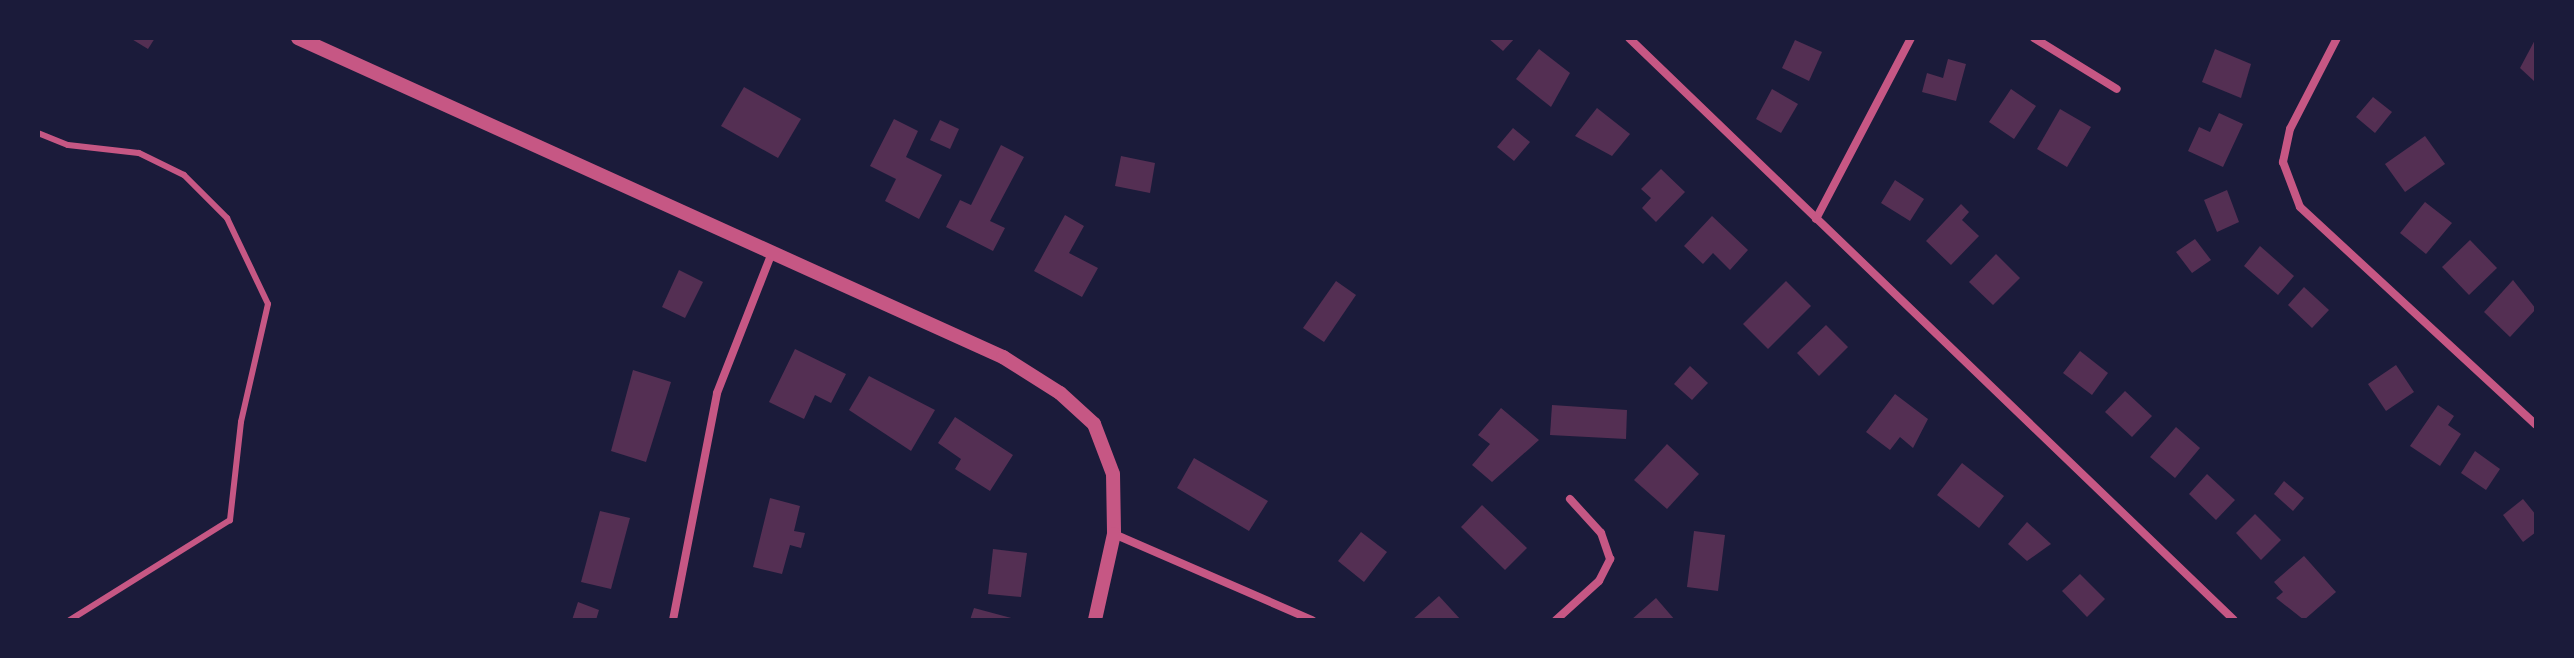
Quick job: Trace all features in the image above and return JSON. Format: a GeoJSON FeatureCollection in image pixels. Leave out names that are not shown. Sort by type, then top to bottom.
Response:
{"type":"FeatureCollection","features":[{"type":"Feature","properties":{"kind":"street"},"geometry":{"type":"LineString","coordinates":[[298,38],[1003,357],[1081,408],[1108,452],[1114,534],[1095,620]]}},
{"type":"Feature","properties":{"kind":"street"},"geometry":{"type":"LineString","coordinates":[[1629,38],[2234,620]]}},
{"type":"Feature","properties":{"kind":"street"},"geometry":{"type":"LineString","coordinates":[[1816,219],[1911,38]]}},
{"type":"Feature","properties":{"kind":"street"},"geometry":{"type":"LineString","coordinates":[[2034,38],[2117,89]]}},
{"type":"Feature","properties":{"kind":"street"},"geometry":{"type":"LineString","coordinates":[[2337,38],[2290,129],[2283,162],[2300,207],[2536,425]]}},
{"type":"Feature","properties":{"kind":"street"},"geometry":{"type":"LineString","coordinates":[[673,620],[714,405],[772,253]]}},
{"type":"Feature","properties":{"kind":"street"},"geometry":{"type":"LineString","coordinates":[[1556,620],[1599,581],[1610,559],[1601,533],[1570,499]]}},
{"type":"Feature","properties":{"kind":"street"},"geometry":{"type":"LineString","coordinates":[[1114,534],[1312,620]]}},
{"type":"Feature","properties":{"kind":"lane"},"geometry":{"type":"LineString","coordinates":[[38,133],[68,145],[139,153],[184,175],[227,218],[268,304],[241,422],[230,520],[70,620]]}},
{"type":"Feature","properties":{"kind":"building"},"geometry":{"type":"Polygon","coordinates":[[[130,38],[155,38],[148,49],[130,38]]]}},
{"type":"Feature","properties":{"kind":"building"},"geometry":{"type":"Polygon","coordinates":[[[1488,38],[1515,38],[1503,51],[1488,38]]]}},
{"type":"Feature","properties":{"kind":"building"},"geometry":{"type":"Polygon","coordinates":[[[2536,38],[2536,79],[2534,81],[2520,68],[2536,38]]]}},
{"type":"Feature","properties":{"kind":"building"},"geometry":{"type":"Polygon","coordinates":[[[1795,40],[1822,52],[1809,81],[1782,68],[1795,40]]]}},
{"type":"Feature","properties":{"kind":"building"},"geometry":{"type":"Polygon","coordinates":[[[1539,49],[1570,73],[1551,107],[1516,79],[1539,49]]]}},
{"type":"Feature","properties":{"kind":"building"},"geometry":{"type":"Polygon","coordinates":[[[2215,49],[2251,64],[2241,98],[2202,82],[2215,49]]]}},
{"type":"Feature","properties":{"kind":"building"},"geometry":{"type":"Polygon","coordinates":[[[1948,59],[1966,64],[1956,101],[1922,92],[1927,73],[1943,78],[1948,59]]]}},
{"type":"Feature","properties":{"kind":"building"},"geometry":{"type":"Polygon","coordinates":[[[744,87],[801,119],[778,158],[721,126],[744,87]]]}},
{"type":"Feature","properties":{"kind":"building"},"geometry":{"type":"Polygon","coordinates":[[[1772,89],[1798,104],[1781,133],[1756,119],[1772,89]]]}},
{"type":"Feature","properties":{"kind":"building"},"geometry":{"type":"Polygon","coordinates":[[[2011,89],[2036,106],[2014,139],[1989,122],[2011,89]]]}},
{"type":"Feature","properties":{"kind":"building"},"geometry":{"type":"Polygon","coordinates":[[[2373,97],[2392,112],[2375,133],[2356,117],[2373,97]]]}},
{"type":"Feature","properties":{"kind":"building"},"geometry":{"type":"Polygon","coordinates":[[[1597,108],[1630,134],[1612,156],[1575,136],[1597,108]]]}},
{"type":"Feature","properties":{"kind":"building"},"geometry":{"type":"Polygon","coordinates":[[[2060,109],[2091,127],[2067,167],[2037,149],[2060,109]]]}},
{"type":"Feature","properties":{"kind":"building"},"geometry":{"type":"Polygon","coordinates":[[[2219,113],[2243,124],[2223,167],[2188,151],[2199,127],[2210,132],[2219,113]]]}},
{"type":"Feature","properties":{"kind":"building"},"geometry":{"type":"Polygon","coordinates":[[[894,119],[918,131],[906,157],[942,175],[919,219],[885,201],[896,179],[870,166],[894,119]]]}},
{"type":"Feature","properties":{"kind":"building"},"geometry":{"type":"Polygon","coordinates":[[[940,120],[959,129],[950,149],[930,140],[940,120]]]}},
{"type":"Feature","properties":{"kind":"building"},"geometry":{"type":"Polygon","coordinates":[[[1513,128],[1530,142],[1514,161],[1497,147],[1513,128]]]}},
{"type":"Feature","properties":{"kind":"building"},"geometry":{"type":"Polygon","coordinates":[[[2425,136],[2445,164],[2405,192],[2385,164],[2425,136]]]}},
{"type":"Feature","properties":{"kind":"building"},"geometry":{"type":"Polygon","coordinates":[[[1001,145],[1024,157],[990,221],[1005,228],[993,251],[946,227],[960,200],[971,205],[1001,145]]]}},
{"type":"Feature","properties":{"kind":"building"},"geometry":{"type":"Polygon","coordinates":[[[1121,156],[1155,163],[1150,193],[1115,186],[1121,156]]]}},
{"type":"Feature","properties":{"kind":"building"},"geometry":{"type":"Polygon","coordinates":[[[1661,169],[1685,192],[1656,222],[1642,208],[1651,198],[1641,189],[1661,169]]]}},
{"type":"Feature","properties":{"kind":"building"},"geometry":{"type":"Polygon","coordinates":[[[1895,180],[1924,199],[1910,221],[1881,203],[1895,180]]]}},
{"type":"Feature","properties":{"kind":"building"},"geometry":{"type":"Polygon","coordinates":[[[2227,190],[2239,222],[2217,232],[2204,200],[2227,190]]]}},
{"type":"Feature","properties":{"kind":"building"},"geometry":{"type":"Polygon","coordinates":[[[2425,202],[2452,223],[2426,254],[2400,233],[2425,202]]]}},
{"type":"Feature","properties":{"kind":"building"},"geometry":{"type":"Polygon","coordinates":[[[1961,204],[1969,212],[1962,220],[1979,236],[1951,265],[1926,241],[1961,204]]]}},
{"type":"Feature","properties":{"kind":"building"},"geometry":{"type":"Polygon","coordinates":[[[1065,215],[1084,226],[1069,253],[1098,268],[1082,297],[1034,271],[1065,215]]]}},
{"type":"Feature","properties":{"kind":"building"},"geometry":{"type":"Polygon","coordinates":[[[1712,216],[1748,250],[1730,270],[1713,253],[1703,264],[1684,246],[1712,216]]]}},
{"type":"Feature","properties":{"kind":"building"},"geometry":{"type":"Polygon","coordinates":[[[2195,239],[2211,260],[2192,273],[2176,252],[2195,239]]]}},
{"type":"Feature","properties":{"kind":"building"},"geometry":{"type":"Polygon","coordinates":[[[2470,240],[2497,268],[2469,295],[2442,267],[2470,240]]]}},
{"type":"Feature","properties":{"kind":"building"},"geometry":{"type":"Polygon","coordinates":[[[2260,246],[2294,276],[2278,295],[2244,266],[2260,246]]]}},
{"type":"Feature","properties":{"kind":"building"},"geometry":{"type":"Polygon","coordinates":[[[1996,254],[2020,278],[1993,305],[1969,282],[1996,254]]]}},
{"type":"Feature","properties":{"kind":"building"},"geometry":{"type":"Polygon","coordinates":[[[679,270],[703,282],[685,318],[662,307],[679,270]]]}},
{"type":"Feature","properties":{"kind":"building"},"geometry":{"type":"Polygon","coordinates":[[[2513,280],[2536,309],[2510,337],[2484,312],[2513,280]]]}},
{"type":"Feature","properties":{"kind":"building"},"geometry":{"type":"Polygon","coordinates":[[[1336,281],[1356,295],[1324,342],[1303,328],[1336,281]]]}},
{"type":"Feature","properties":{"kind":"building"},"geometry":{"type":"Polygon","coordinates":[[[1786,281],[1811,306],[1768,349],[1743,324],[1786,281]]]}},
{"type":"Feature","properties":{"kind":"building"},"geometry":{"type":"Polygon","coordinates":[[[2304,287],[2329,310],[2312,328],[2288,305],[2304,287]]]}},
{"type":"Feature","properties":{"kind":"building"},"geometry":{"type":"Polygon","coordinates":[[[1826,325],[1848,347],[1819,376],[1797,353],[1826,325]]]}},
{"type":"Feature","properties":{"kind":"building"},"geometry":{"type":"Polygon","coordinates":[[[795,349],[846,374],[831,403],[815,395],[804,419],[769,402],[795,349]]]}},
{"type":"Feature","properties":{"kind":"building"},"geometry":{"type":"Polygon","coordinates":[[[2080,351],[2108,373],[2092,395],[2063,373],[2080,351]]]}},
{"type":"Feature","properties":{"kind":"building"},"geometry":{"type":"Polygon","coordinates":[[[2396,365],[2414,392],[2386,411],[2368,384],[2396,365]]]}},
{"type":"Feature","properties":{"kind":"building"},"geometry":{"type":"Polygon","coordinates":[[[1690,366],[1708,383],[1692,400],[1674,384],[1690,366]]]}},
{"type":"Feature","properties":{"kind":"building"},"geometry":{"type":"Polygon","coordinates":[[[633,370],[671,382],[646,462],[611,451],[633,370]]]}},
{"type":"Feature","properties":{"kind":"building"},"geometry":{"type":"Polygon","coordinates":[[[869,376],[935,410],[911,451],[849,410],[869,376]]]}},
{"type":"Feature","properties":{"kind":"building"},"geometry":{"type":"Polygon","coordinates":[[[2125,391],[2152,416],[2132,437],[2105,412],[2125,391]]]}},
{"type":"Feature","properties":{"kind":"building"},"geometry":{"type":"Polygon","coordinates":[[[1895,394],[1928,419],[1913,448],[1900,437],[1890,450],[1866,432],[1895,394]]]}},
{"type":"Feature","properties":{"kind":"building"},"geometry":{"type":"Polygon","coordinates":[[[1552,405],[1627,410],[1626,439],[1550,435],[1552,405]]]}},
{"type":"Feature","properties":{"kind":"building"},"geometry":{"type":"Polygon","coordinates":[[[2438,405],[2454,416],[2448,425],[2461,434],[2440,466],[2410,446],[2438,405]]]}},
{"type":"Feature","properties":{"kind":"building"},"geometry":{"type":"Polygon","coordinates":[[[1501,408],[1539,440],[1492,482],[1472,465],[1490,444],[1478,435],[1501,408]]]}},
{"type":"Feature","properties":{"kind":"building"},"geometry":{"type":"Polygon","coordinates":[[[955,417],[1013,455],[990,491],[955,469],[961,459],[938,443],[955,417]]]}},
{"type":"Feature","properties":{"kind":"building"},"geometry":{"type":"Polygon","coordinates":[[[2176,427],[2200,448],[2175,478],[2150,457],[2176,427]]]}},
{"type":"Feature","properties":{"kind":"building"},"geometry":{"type":"Polygon","coordinates":[[[1667,444],[1699,474],[1667,509],[1634,480],[1667,444]]]}},
{"type":"Feature","properties":{"kind":"building"},"geometry":{"type":"Polygon","coordinates":[[[2475,451],[2500,469],[2486,490],[2461,473],[2475,451]]]}},
{"type":"Feature","properties":{"kind":"building"},"geometry":{"type":"Polygon","coordinates":[[[1194,458],[1268,501],[1249,531],[1177,488],[1194,458]]]}},
{"type":"Feature","properties":{"kind":"building"},"geometry":{"type":"Polygon","coordinates":[[[1962,463],[2004,496],[1979,528],[1937,495],[1962,463]]]}},
{"type":"Feature","properties":{"kind":"building"},"geometry":{"type":"Polygon","coordinates":[[[2207,474],[2235,500],[2216,520],[2189,494],[2207,474]]]}},
{"type":"Feature","properties":{"kind":"building"},"geometry":{"type":"Polygon","coordinates":[[[2284,481],[2304,498],[2293,511],[2274,494],[2284,481]]]}},
{"type":"Feature","properties":{"kind":"building"},"geometry":{"type":"Polygon","coordinates":[[[770,498],[800,506],[794,531],[805,533],[801,548],[790,545],[782,574],[753,567],[770,498]]]}},
{"type":"Feature","properties":{"kind":"building"},"geometry":{"type":"Polygon","coordinates":[[[2523,499],[2536,515],[2536,532],[2523,542],[2503,515],[2523,499]]]}},
{"type":"Feature","properties":{"kind":"building"},"geometry":{"type":"Polygon","coordinates":[[[1482,505],[1527,548],[1505,570],[1461,527],[1482,505]]]}},
{"type":"Feature","properties":{"kind":"building"},"geometry":{"type":"Polygon","coordinates":[[[600,511],[630,518],[611,589],[581,582],[600,511]]]}},
{"type":"Feature","properties":{"kind":"building"},"geometry":{"type":"Polygon","coordinates":[[[2255,514],[2281,540],[2261,560],[2236,533],[2255,514]]]}},
{"type":"Feature","properties":{"kind":"building"},"geometry":{"type":"Polygon","coordinates":[[[2027,522],[2051,544],[2027,561],[2008,544],[2027,522]]]}},
{"type":"Feature","properties":{"kind":"building"},"geometry":{"type":"Polygon","coordinates":[[[1694,531],[1725,535],[1718,591],[1687,587],[1694,531]]]}},
{"type":"Feature","properties":{"kind":"building"},"geometry":{"type":"Polygon","coordinates":[[[1361,532],[1387,552],[1364,582],[1338,561],[1361,532]]]}},
{"type":"Feature","properties":{"kind":"building"},"geometry":{"type":"Polygon","coordinates":[[[993,549],[1027,553],[1021,597],[988,594],[993,549]]]}},
{"type":"Feature","properties":{"kind":"building"},"geometry":{"type":"Polygon","coordinates":[[[2304,556],[2336,592],[2304,620],[2276,598],[2283,592],[2274,582],[2304,556]]]}},
{"type":"Feature","properties":{"kind":"building"},"geometry":{"type":"Polygon","coordinates":[[[2080,574],[2105,599],[2087,617],[2062,591],[2080,574]]]}},
{"type":"Feature","properties":{"kind":"building"},"geometry":{"type":"Polygon","coordinates":[[[1439,596],[1461,620],[1412,620],[1439,596]]]}},
{"type":"Feature","properties":{"kind":"building"},"geometry":{"type":"Polygon","coordinates":[[[1656,598],[1675,620],[1631,620],[1656,598]]]}},
{"type":"Feature","properties":{"kind":"building"},"geometry":{"type":"Polygon","coordinates":[[[578,602],[599,610],[596,620],[572,620],[578,602]]]}},
{"type":"Feature","properties":{"kind":"building"},"geometry":{"type":"Polygon","coordinates":[[[974,608],[1015,619],[1015,620],[970,620],[974,608]]]}}]}
